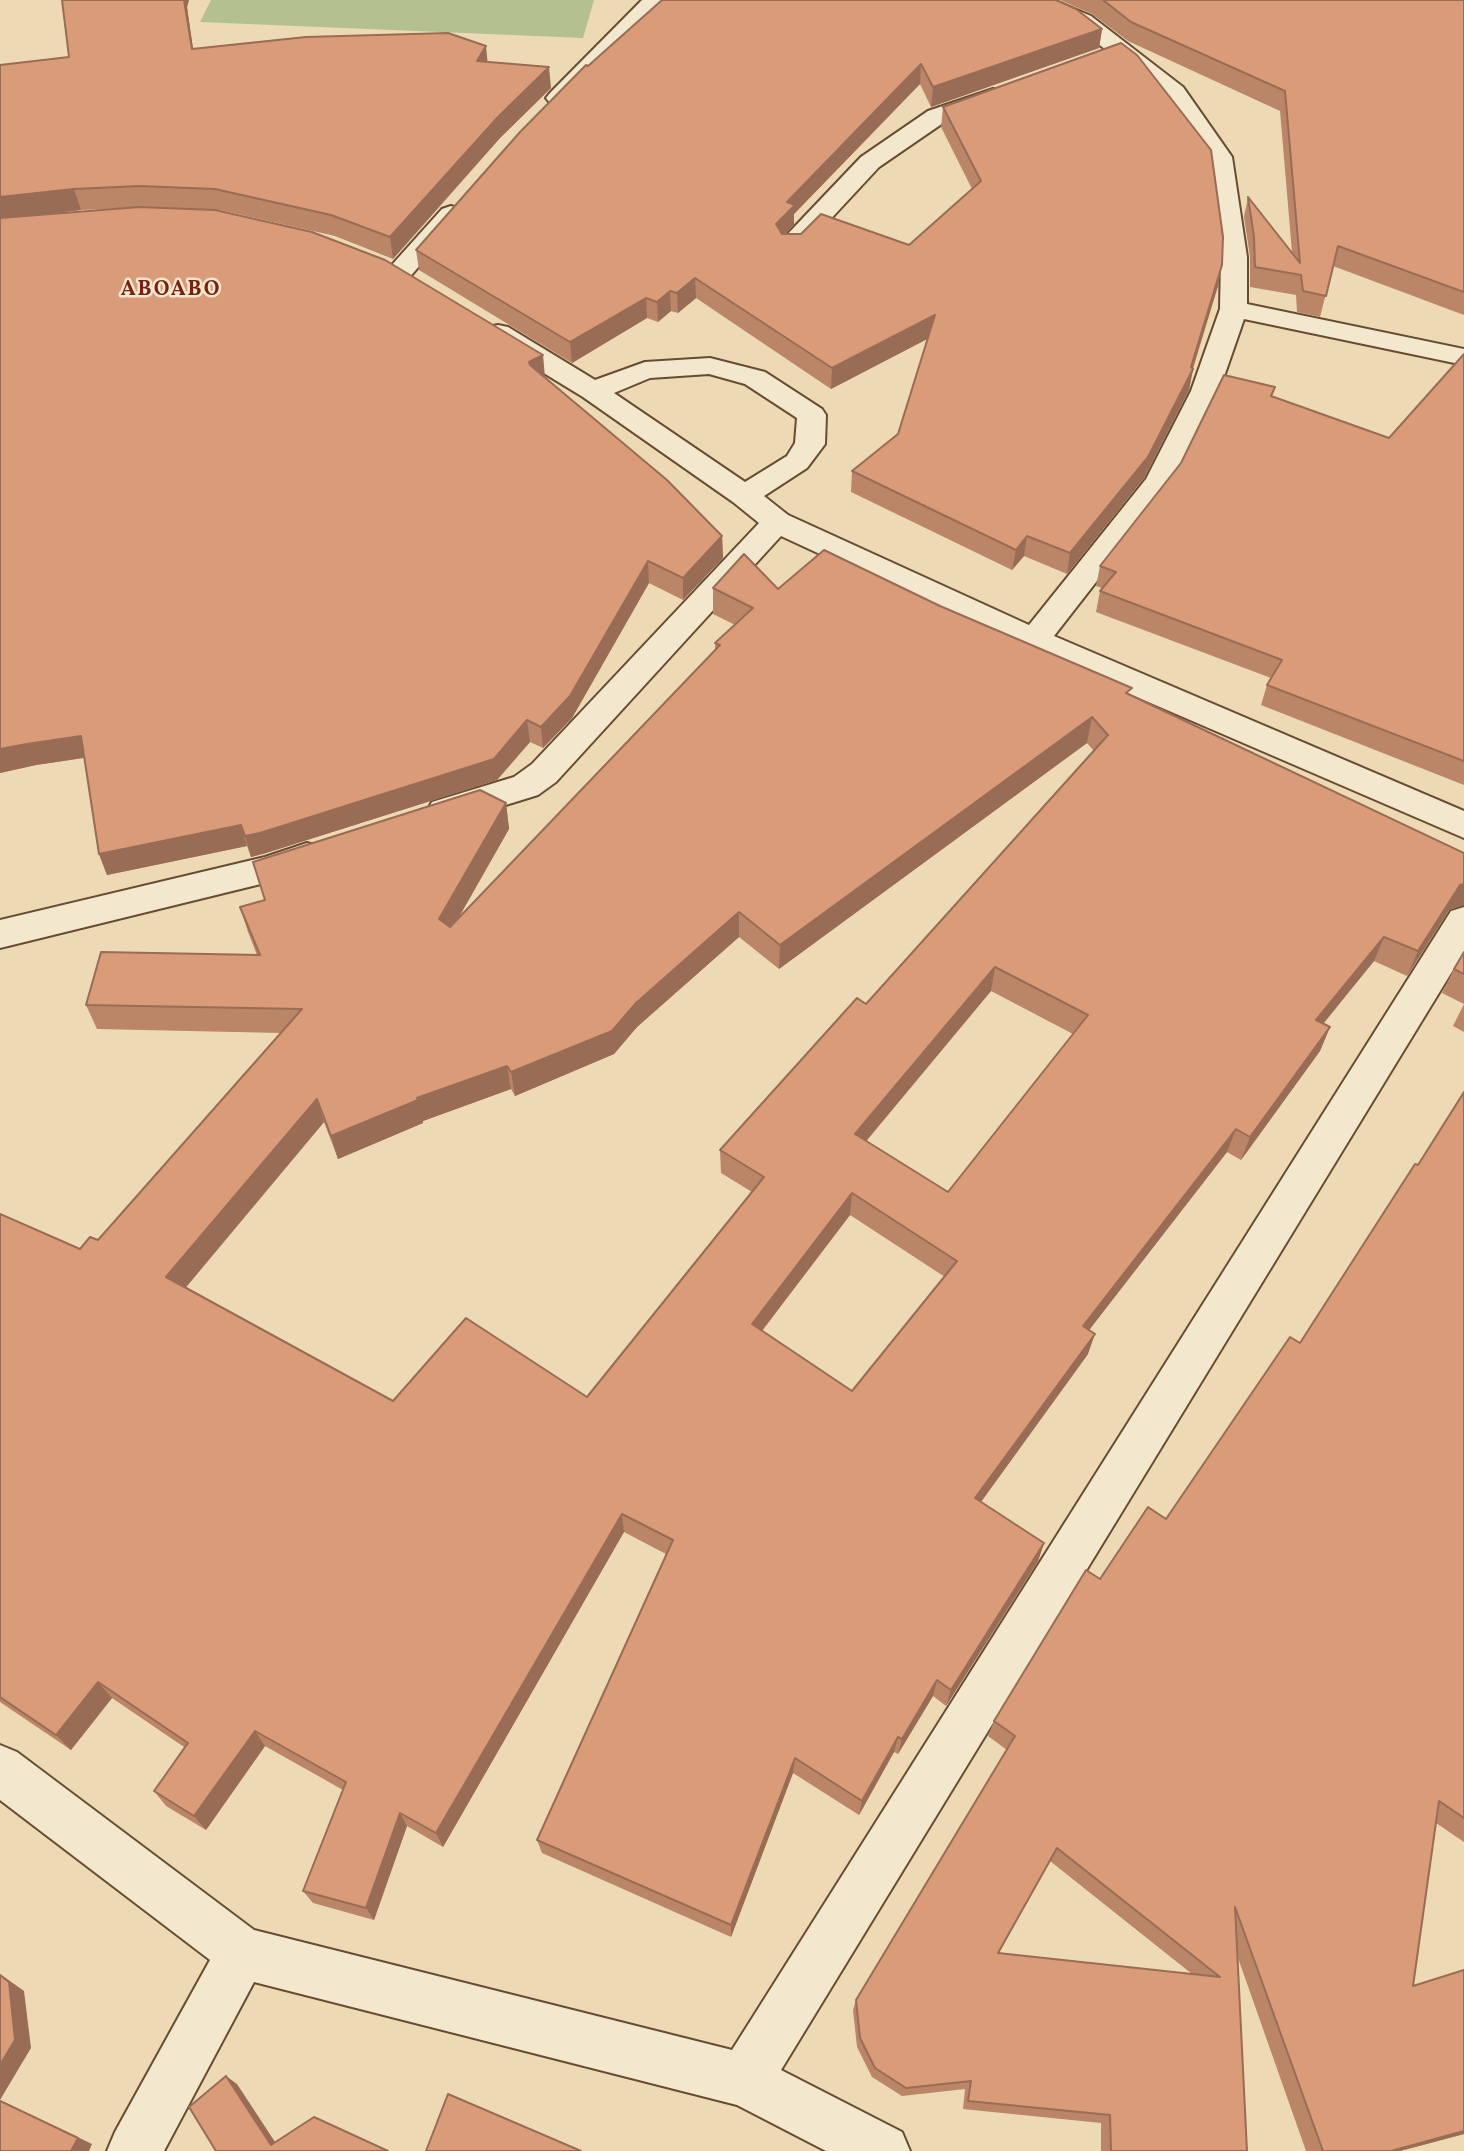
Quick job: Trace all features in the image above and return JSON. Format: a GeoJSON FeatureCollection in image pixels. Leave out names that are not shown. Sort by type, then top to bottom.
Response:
{"type":"FeatureCollection","features":[{"type":"Feature","properties":{"kind":"street"},"geometry":{"type":"LineString","coordinates":[[540,116],[655,0]]}},
{"type":"Feature","properties":{"kind":"street"},"geometry":{"type":"LineString","coordinates":[[1034,0],[1083,21],[1111,54],[1175,92],[1220,157],[1234,257],[1234,309],[1205,391],[1159,482],[1034,640]]}},
{"type":"Feature","properties":{"kind":"street"},"geometry":{"type":"LineString","coordinates":[[791,246],[870,162],[937,116],[1012,90]]}},
{"type":"Feature","properties":{"kind":"street"},"geometry":{"type":"LineString","coordinates":[[399,275],[468,194]]}},
{"type":"Feature","properties":{"kind":"street"},"geometry":{"type":"LineString","coordinates":[[1234,309],[1464,357]]}},
{"type":"Feature","properties":{"kind":"street"},"geometry":{"type":"LineString","coordinates":[[479,322],[593,391],[744,495],[778,522],[1034,640],[1464,825]]}},
{"type":"Feature","properties":{"kind":"street"},"geometry":{"type":"LineString","coordinates":[[593,391],[645,370],[710,366],[755,378],[811,415],[810,444],[797,462],[744,495]]}},
{"type":"Feature","properties":{"kind":"street"},"geometry":{"type":"LineString","coordinates":[[412,821],[526,786],[544,773],[778,522]]}},
{"type":"Feature","properties":{"kind":"street"},"geometry":{"type":"LineString","coordinates":[[0,934],[269,869],[334,847]]}},
{"type":"Feature","properties":{"kind":"street"},"geometry":{"type":"LineString","coordinates":[[744,2080],[1464,921]]}},
{"type":"Feature","properties":{"kind":"street"},"geometry":{"type":"LineString","coordinates":[[0,1769],[242,1953],[744,2080],[883,2151]]}},
{"type":"Feature","properties":{"kind":"street"},"geometry":{"type":"LineString","coordinates":[[134,2151],[242,1953]]}},
{"type":"Feature","properties":{"kind":"green space"},"geometry":{"type":"Polygon","coordinates":[[[211,0],[594,0],[583,38],[200,22],[211,0]]]}},
{"type":"Feature","properties":{"kind":"building"},"geometry":{"type":"Polygon","coordinates":[[[62,0],[184,0],[192,49],[306,37],[448,33],[486,46],[477,61],[549,67],[498,117],[390,237],[331,215],[215,189],[139,186],[74,189],[0,197],[0,65],[69,57],[62,0]]]}},
{"type":"Feature","properties":{"kind":"building"},"geometry":{"type":"Polygon","coordinates":[[[662,0],[1056,0],[1076,9],[1102,29],[933,87],[921,64],[787,202],[795,205],[776,224],[782,234],[801,234],[821,214],[909,245],[981,181],[943,107],[1121,43],[1137,55],[1211,150],[1223,237],[1222,265],[1191,367],[1193,369],[1148,457],[1070,553],[1027,536],[1016,550],[852,471],[898,434],[935,315],[832,368],[695,278],[677,293],[670,291],[657,302],[646,298],[570,342],[416,250],[520,132],[586,65],[662,0]]]}},
{"type":"Feature","properties":{"kind":"building"},"geometry":{"type":"Polygon","coordinates":[[[1103,0],[1464,0],[1464,292],[1338,246],[1326,296],[1303,291],[1301,275],[1255,267],[1248,197],[1300,263],[1285,91],[1131,22],[1103,0]]]}},
{"type":"Feature","properties":{"kind":"building"},"geometry":{"type":"Polygon","coordinates":[[[139,207],[215,210],[312,232],[385,260],[543,355],[529,362],[530,365],[667,480],[722,536],[683,578],[648,561],[570,696],[541,727],[527,720],[494,759],[260,833],[245,836],[241,825],[99,854],[81,736],[0,749],[0,218],[139,207]]]}},
{"type":"Feature","properties":{"kind":"building"},"geometry":{"type":"Polygon","coordinates":[[[1464,354],[1464,761],[1267,685],[1282,660],[1100,591],[1116,572],[1100,566],[1181,463],[1224,375],[1275,387],[1271,396],[1389,438],[1464,354]]]}},
{"type":"Feature","properties":{"kind":"building"},"geometry":{"type":"Polygon","coordinates":[[[824,550],[940,606],[1132,688],[1126,693],[1464,853],[1464,884],[1460,885],[1418,951],[1384,937],[1316,1020],[1330,1027],[1250,1137],[1236,1129],[1083,1326],[1095,1334],[975,1498],[1044,1543],[951,1690],[937,1680],[902,1739],[898,1737],[862,1801],[795,1758],[731,1925],[537,1840],[673,1540],[622,1514],[436,1833],[400,1813],[366,1908],[303,1891],[346,1782],[255,1731],[194,1816],[154,1791],[188,1743],[98,1682],[56,1735],[0,1697],[0,1214],[80,1249],[90,1237],[98,1240],[302,1009],[86,1005],[101,952],[260,955],[240,907],[265,900],[253,862],[480,790],[506,803],[439,919],[450,927],[720,645],[715,643],[753,608],[713,588],[744,554],[778,589],[824,550]],[[1092,717],[780,945],[739,912],[636,1003],[612,1031],[511,1072],[507,1066],[417,1098],[418,1100],[331,1136],[317,1099],[166,1277],[393,1401],[466,1318],[587,1397],[764,1177],[720,1150],[857,998],[866,1004],[1108,735],[1092,717]],[[995,967],[855,1134],[948,1192],[1088,1015],[995,967]],[[852,1193],[752,1324],[852,1391],[957,1261],[852,1193]]]}},
{"type":"Feature","properties":{"kind":"building"},"geometry":{"type":"Polygon","coordinates":[[[1464,952],[1464,974],[1454,969],[1464,952]]]}},
{"type":"Feature","properties":{"kind":"building"},"geometry":{"type":"Polygon","coordinates":[[[1464,1092],[1464,1818],[1439,1801],[1413,1986],[1464,1970],[1464,2131],[1391,2151],[1323,2151],[1235,1907],[1247,2151],[1111,2151],[1110,2115],[968,2101],[971,2081],[906,2088],[875,2068],[860,2038],[856,2000],[1015,1736],[994,1721],[1086,1570],[1100,1579],[1148,1507],[1166,1519],[1290,1337],[1300,1343],[1415,1164],[1418,1165],[1464,1092]],[[1057,1848],[998,1953],[1220,1977],[1057,1848]]]}},
{"type":"Feature","properties":{"kind":"building"},"geometry":{"type":"Polygon","coordinates":[[[0,1975],[9,1982],[15,2040],[0,2065],[0,1975]]]}},
{"type":"Feature","properties":{"kind":"building"},"geometry":{"type":"Polygon","coordinates":[[[226,2076],[271,2145],[314,2117],[388,2151],[216,2151],[189,2107],[226,2076]]]}},
{"type":"Feature","properties":{"kind":"building"},"geometry":{"type":"Polygon","coordinates":[[[448,2094],[581,2151],[426,2151],[448,2094]]]}},
{"type":"Feature","properties":{"kind":"building"},"geometry":{"type":"Polygon","coordinates":[[[0,2101],[78,2138],[71,2151],[0,2151],[0,2101]]]}},
{"type":"Feature","properties":{"kind":"district","name":"ABOABO"},"geometry":{"type":"Point","coordinates":[171,291]}}]}
